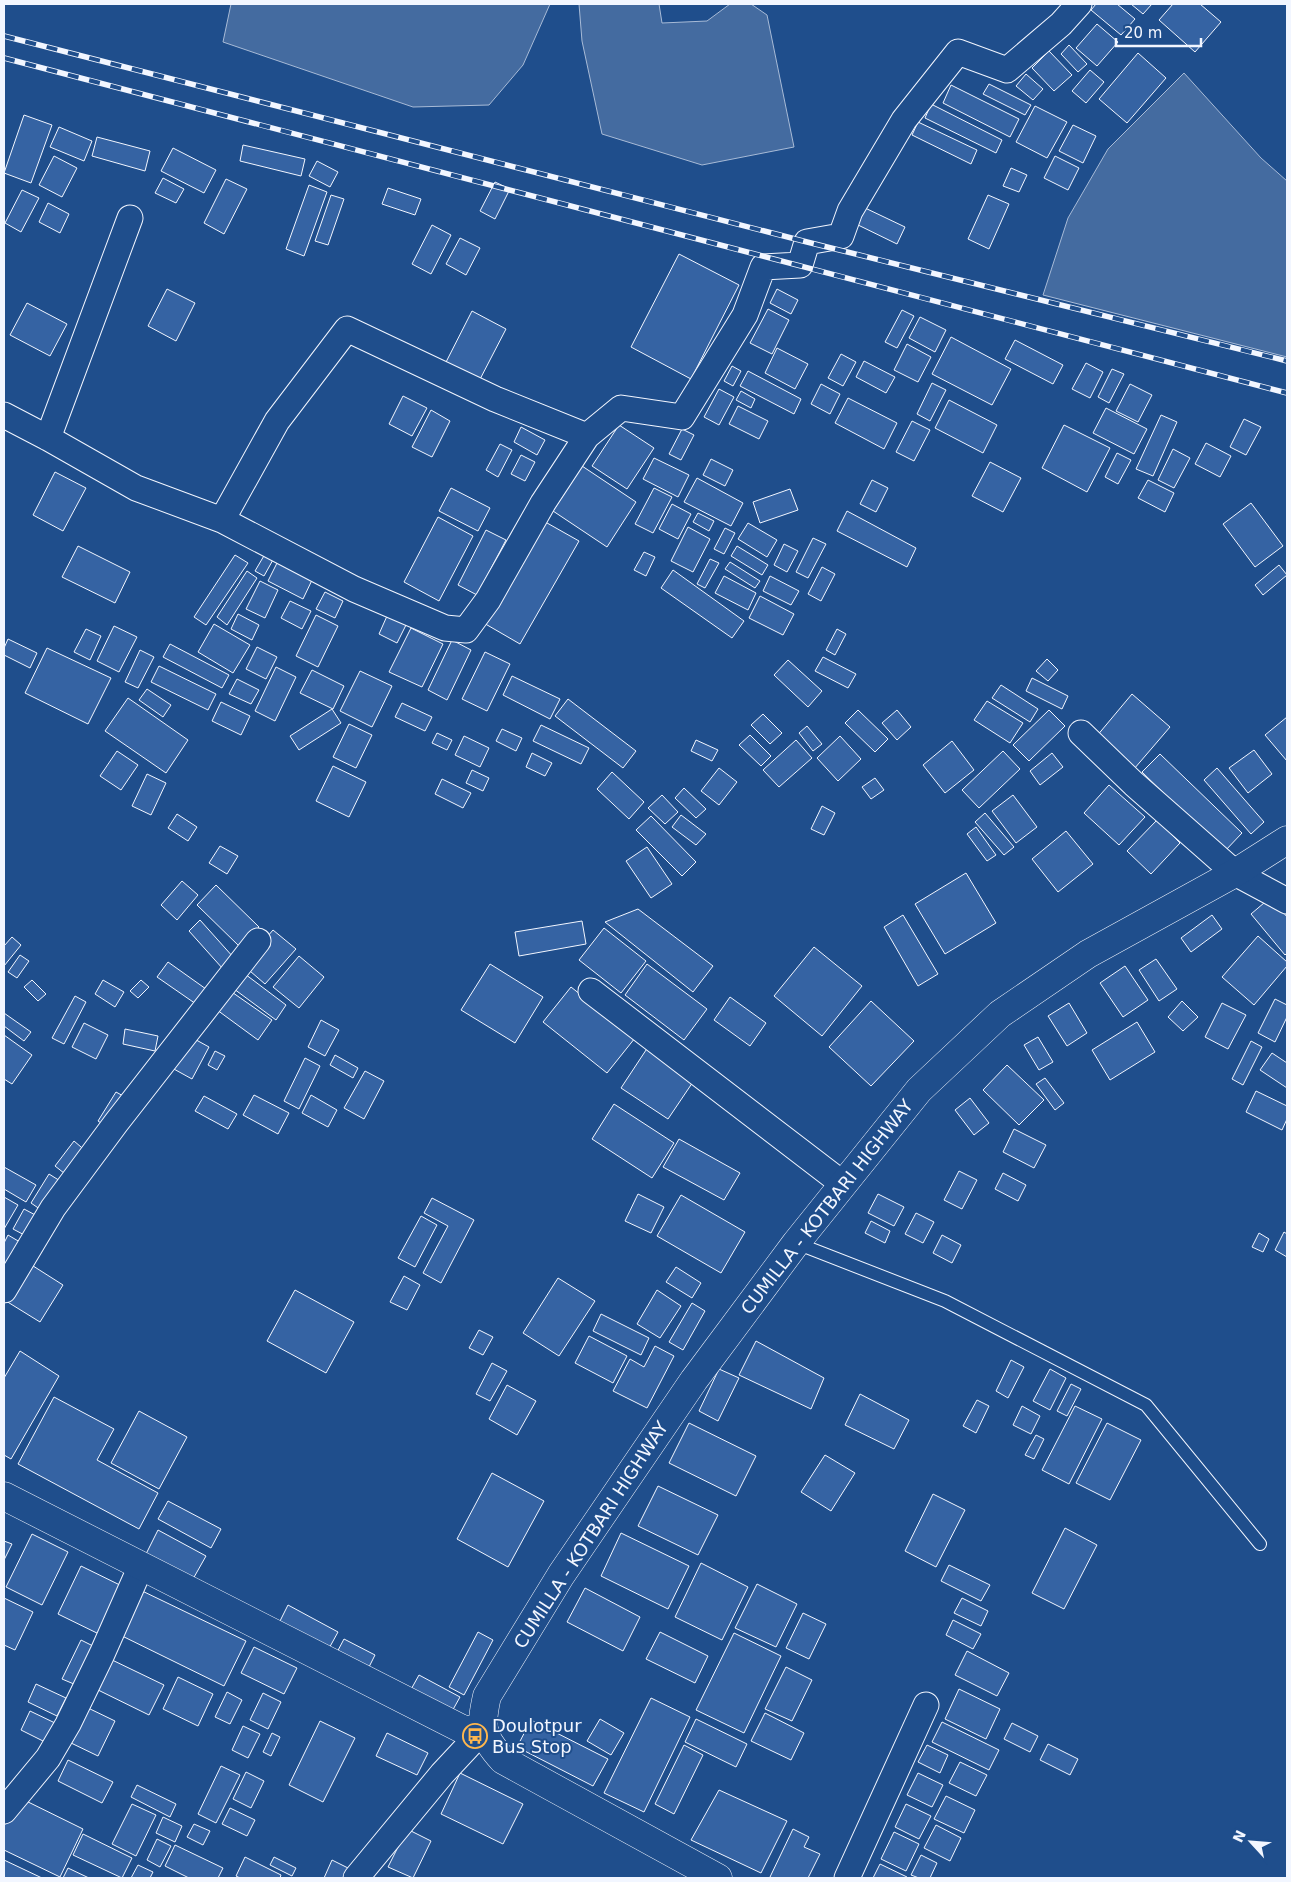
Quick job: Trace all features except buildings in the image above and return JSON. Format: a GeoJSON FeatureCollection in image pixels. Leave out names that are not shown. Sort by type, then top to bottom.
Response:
{"type":"FeatureCollection","features":[{"type":"Feature","properties":{"kind":"main road","name":"CUMILLA - KOTBARI HIGHWAY"},"geometry":{"type":"LineString","coordinates":[[484,1729],[483,1715],[487,1696],[561,1575],[694,1380],[796,1243],[919,1090],[1000,1014],[1088,954],[1235,873],[1287,840]]}},
{"type":"Feature","properties":{"kind":"main road"},"geometry":{"type":"LineString","coordinates":[[4,1496],[464,1730],[484,1729],[489,1746],[503,1760],[718,1878]]}},
{"type":"Feature","properties":{"kind":"street"},"geometry":{"type":"LineString","coordinates":[[4,415],[136,488],[222,520],[354,589],[446,628],[466,630],[488,600],[543,503],[587,436],[621,408],[682,417],[745,315],[763,267],[800,265],[807,242],[841,236],[850,211],[904,120],[958,52],[1007,70],[1061,24],[1079,4]]}},
{"type":"Feature","properties":{"kind":"street"},"geometry":{"type":"LineString","coordinates":[[48,438],[130,218]]}},
{"type":"Feature","properties":{"kind":"street"},"geometry":{"type":"LineString","coordinates":[[222,520],[277,421],[347,329],[495,399],[587,436]]}},
{"type":"Feature","properties":{"kind":"street"},"geometry":{"type":"LineString","coordinates":[[1081,733],[1134,784],[1235,873],[1287,901]]}},
{"type":"Feature","properties":{"kind":"street"},"geometry":{"type":"LineString","coordinates":[[4,1290],[59,1200],[116,1123],[258,941]]}},
{"type":"Feature","properties":{"kind":"street"},"geometry":{"type":"LineString","coordinates":[[591,991],[843,1184]]}},
{"type":"Feature","properties":{"kind":"street"},"geometry":{"type":"LineString","coordinates":[[4,1810],[48,1758],[68,1724],[102,1654],[141,1566]]}},
{"type":"Feature","properties":{"kind":"street"},"geometry":{"type":"LineString","coordinates":[[847,1878],[926,1705]]}},
{"type":"Feature","properties":{"kind":"street"},"geometry":{"type":"LineString","coordinates":[[356,1878],[442,1774],[484,1729]]}},
{"type":"Feature","properties":{"kind":"lane"},"geometry":{"type":"LineString","coordinates":[[796,1243],[945,1301],[1146,1405],[1260,1544]]}},
{"type":"Feature","properties":{"kind":"water"},"geometry":{"type":"Polygon","coordinates":[[[231,4],[550,4],[523,65],[489,105],[413,107],[223,42],[231,4]]]}},
{"type":"Feature","properties":{"kind":"water"},"geometry":{"type":"Polygon","coordinates":[[[579,4],[659,4],[662,23],[707,21],[730,4],[751,4],[767,15],[794,147],[702,165],[602,134],[582,41],[579,4]]]}},
{"type":"Feature","properties":{"kind":"water"},"geometry":{"type":"Polygon","coordinates":[[[1184,73],[1261,158],[1287,181],[1287,357],[1043,295],[1068,218],[1108,149],[1184,73]]]}},
{"type":"Feature","properties":{"kind":"railway"},"geometry":{"type":"LineString","coordinates":[[4,36],[807,242],[1287,361]]}},
{"type":"Feature","properties":{"kind":"railway"},"geometry":{"type":"LineString","coordinates":[[4,58],[1287,393]]}},
{"type":"Feature","properties":{"kind":"place","name":"Doulotpur Bus Stop"},"geometry":{"type":"Point","coordinates":[475,1736]}}]}
